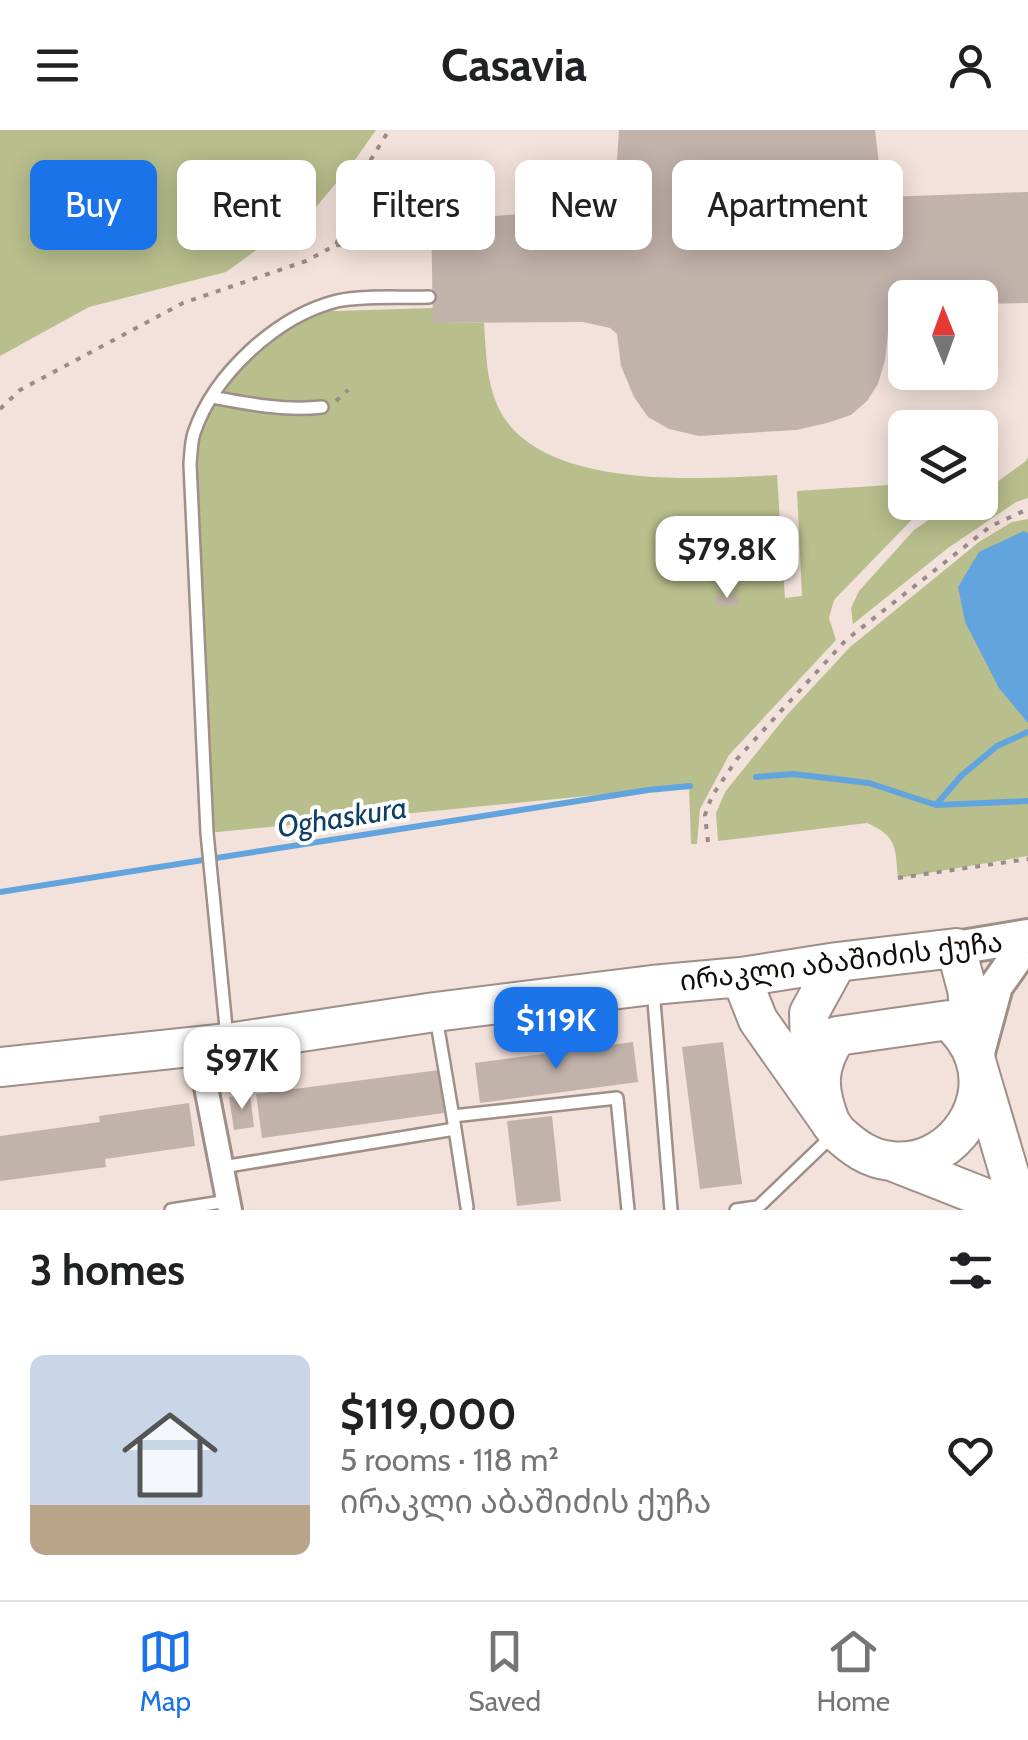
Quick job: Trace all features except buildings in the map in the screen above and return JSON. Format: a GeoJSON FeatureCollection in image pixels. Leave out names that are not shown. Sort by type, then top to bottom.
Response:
{"type":"FeatureCollection","features":[{"type":"Feature","properties":{"kind":"main road","name":"ირაკლი აბაშიძის ქუჩა"},"geometry":{"type":"LineString","coordinates":[[0,1068],[213,1045],[435,1012],[1028,939]]}},
{"type":"Feature","properties":{"kind":"main road"},"geometry":{"type":"LineString","coordinates":[[976,1060],[996,986],[1028,939]]}},
{"type":"Feature","properties":{"kind":"main road"},"geometry":{"type":"LineString","coordinates":[[894,1162],[924,1158],[951,1144],[970,1120],[979,1091],[967,989],[956,948]]}},
{"type":"Feature","properties":{"kind":"main road"},"geometry":{"type":"LineString","coordinates":[[827,1116],[808,1013],[837,962]]}},
{"type":"Feature","properties":{"kind":"main road"},"geometry":{"type":"LineString","coordinates":[[741,977],[758,1020],[853,1147],[1018,1210]]}},
{"type":"Feature","properties":{"kind":"main road"},"geometry":{"type":"LineString","coordinates":[[827,1116],[820,1077],[826,1053],[837,1036],[949,1020],[966,1038],[976,1060],[1018,1210]]}},
{"type":"Feature","properties":{"kind":"street"},"geometry":{"type":"LineString","coordinates":[[213,1045],[222,1167],[229,1206]]}},
{"type":"Feature","properties":{"kind":"lane"},"geometry":{"type":"LineString","coordinates":[[213,1045],[212,894],[190,464],[194,434],[212,397],[259,342],[312,309],[342,300],[430,297]]}},
{"type":"Feature","properties":{"kind":"lane"},"geometry":{"type":"LineString","coordinates":[[212,397],[300,410],[322,407]]}},
{"type":"Feature","properties":{"kind":"lane"},"geometry":{"type":"LineString","coordinates":[[652,985],[671,1210]]}},
{"type":"Feature","properties":{"kind":"lane"},"geometry":{"type":"LineString","coordinates":[[435,1012],[468,1207]]}},
{"type":"Feature","properties":{"kind":"lane"},"geometry":{"type":"LineString","coordinates":[[453,1116],[617,1098],[628,1210]]}},
{"type":"Feature","properties":{"kind":"lane"},"geometry":{"type":"LineString","coordinates":[[736,1210],[756,1209],[827,1116]]}},
{"type":"Feature","properties":{"kind":"lane"},"geometry":{"type":"LineString","coordinates":[[222,1167],[455,1130]]}},
{"type":"Feature","properties":{"kind":"lane"},"geometry":{"type":"LineString","coordinates":[[171,1210],[229,1206]]}},
{"type":"Feature","properties":{"kind":"path"},"geometry":{"type":"LineString","coordinates":[[371,160],[389,130]]}},
{"type":"Feature","properties":{"kind":"path"},"geometry":{"type":"LineString","coordinates":[[0,409],[20,390],[183,303],[336,246]]}},
{"type":"Feature","properties":{"kind":"path"},"geometry":{"type":"LineString","coordinates":[[708,842],[706,815],[720,784],[737,760],[846,640],[991,526],[1028,509]]}},
{"type":"Feature","properties":{"kind":"path"},"geometry":{"type":"LineString","coordinates":[[898,878],[1028,860]]}},
{"type":"Feature","properties":{"kind":"green space"},"geometry":{"type":"Polygon","coordinates":[[[0,130],[376,130],[355,160],[336,160],[336,183],[316,207],[316,160],[177,160],[177,250],[256,250],[226,272],[89,307],[0,356],[0,130]]]}},
{"type":"Feature","properties":{"kind":"green space"},"geometry":{"type":"Polygon","coordinates":[[[433,308],[433,323],[484,323],[489,376],[498,407],[518,434],[547,454],[623,474],[706,478],[777,475],[785,598],[802,596],[797,491],[888,485],[888,520],[912,520],[834,600],[829,618],[836,640],[729,755],[700,809],[697,844],[691,844],[689,786],[207,833],[194,434],[235,367],[312,309],[433,308]]]}},
{"type":"Feature","properties":{"kind":"green space"},"geometry":{"type":"Polygon","coordinates":[[[1028,457],[1028,498],[998,514],[998,481],[1028,457]]]}},
{"type":"Feature","properties":{"kind":"green space"},"geometry":{"type":"Polygon","coordinates":[[[1028,519],[1028,856],[898,878],[890,838],[867,823],[718,841],[716,813],[725,792],[787,715],[850,647],[979,542],[1012,522],[1028,519]]]}},
{"type":"Feature","properties":{"kind":"green space"},"geometry":{"type":"Polygon","coordinates":[[[928,520],[989,520],[853,624],[851,608],[859,591],[914,530],[928,520]]]}},
{"type":"Feature","properties":{"kind":"water"},"geometry":{"type":"Polygon","coordinates":[[[1024,531],[1028,533],[1028,723],[999,688],[965,622],[958,587],[979,552],[1024,531]]]}},
{"type":"Feature","properties":{"kind":"waterway"},"geometry":{"type":"LineString","coordinates":[[936,805],[961,776],[997,746],[1028,732]]}},
{"type":"Feature","properties":{"kind":"waterway","name":"Oghaskura"},"geometry":{"type":"LineString","coordinates":[[756,777],[793,774],[869,783],[936,805],[1028,801]]}},
{"type":"Feature","properties":{"kind":"waterway","name":"Oghaskura"},"geometry":{"type":"LineString","coordinates":[[0,892],[690,786]]}}]}
